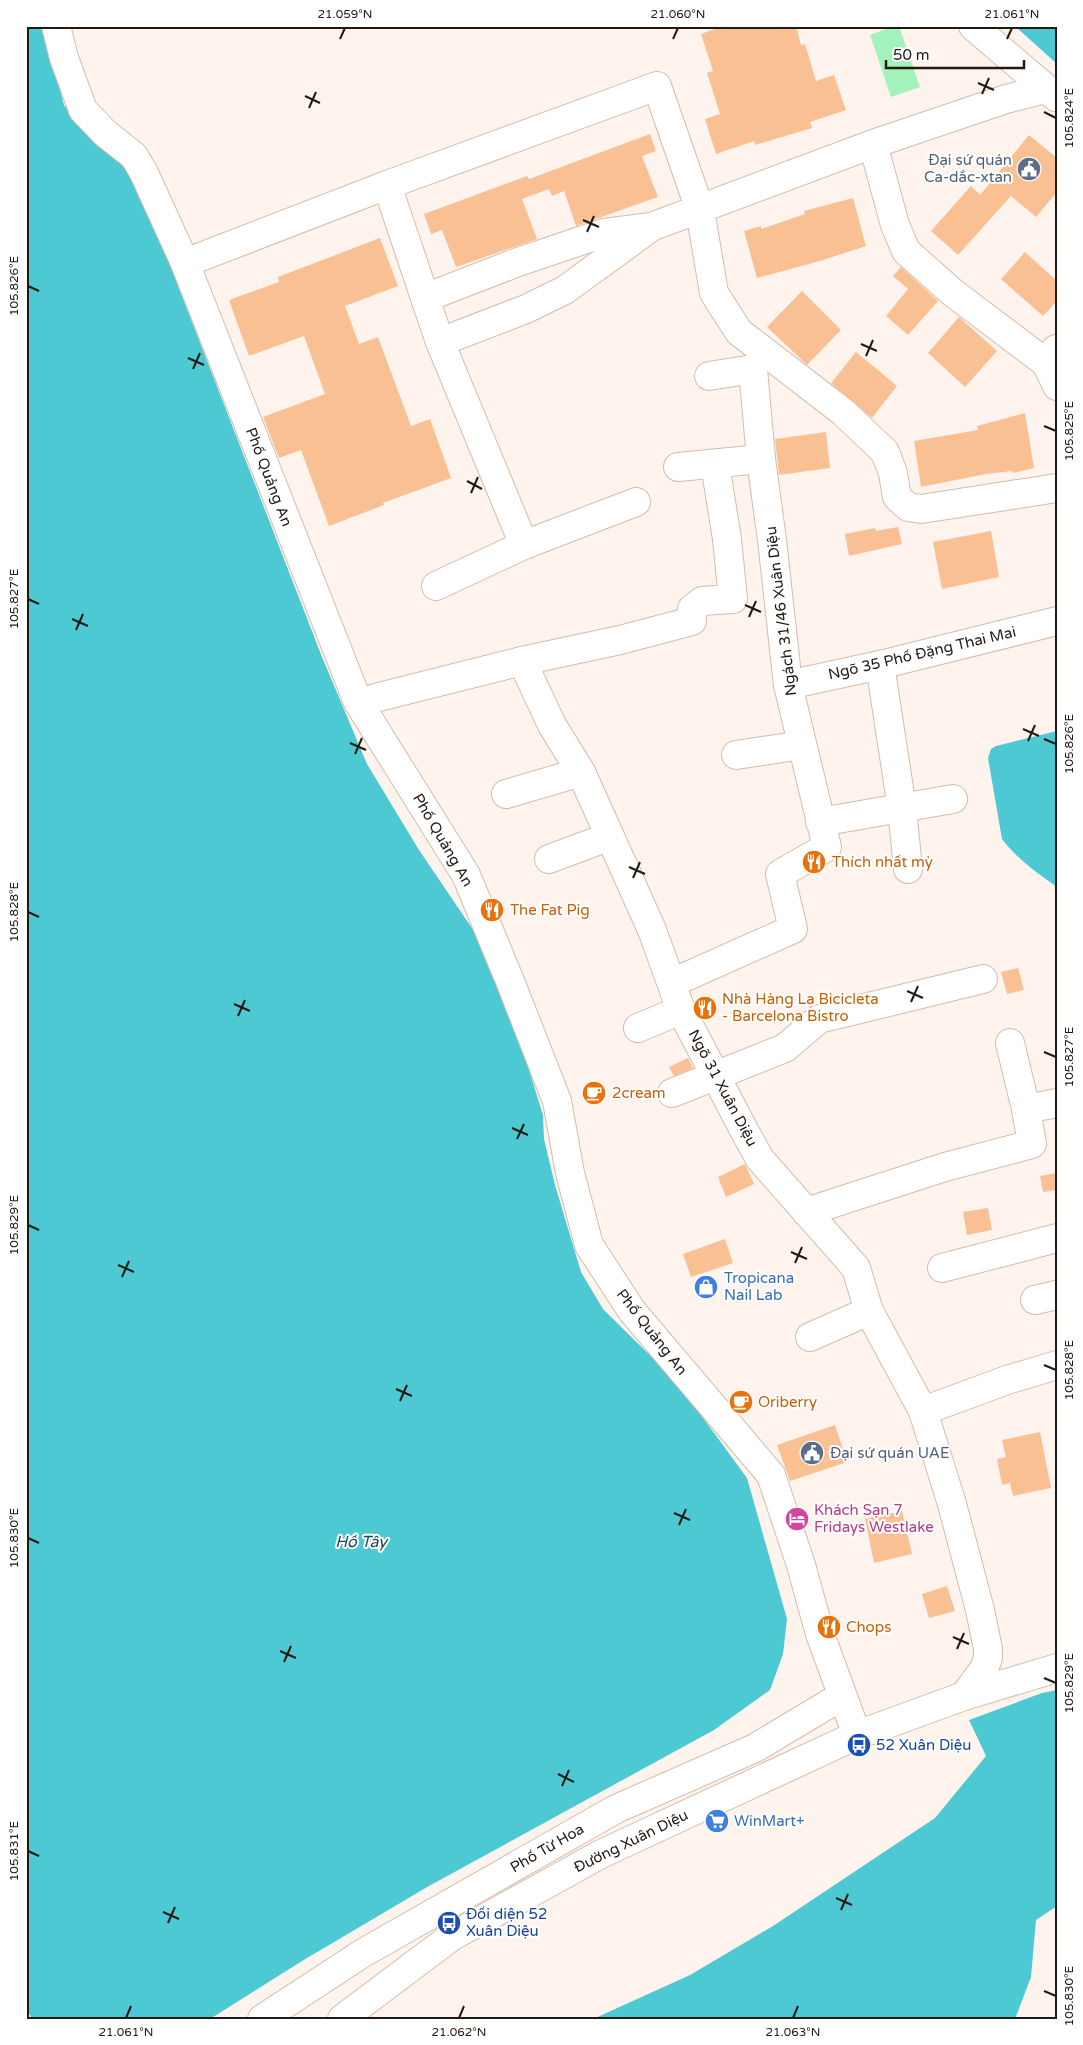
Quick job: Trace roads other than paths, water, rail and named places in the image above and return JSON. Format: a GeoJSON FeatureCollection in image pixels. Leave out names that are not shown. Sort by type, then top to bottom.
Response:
{"type":"FeatureCollection","features":[{"type":"Feature","properties":{"kind":"street","name":"Phố Quảng An"},"geometry":{"type":"LineString","coordinates":[[56,26],[64,58],[83,110],[134,156],[144,173],[185,263],[358,702],[466,875],[557,1101],[570,1173],[589,1245],[632,1311],[771,1475],[801,1565],[820,1634],[857,1735]]}},
{"type":"Feature","properties":{"kind":"street"},"geometry":{"type":"LineString","coordinates":[[973,26],[1051,93]]}},
{"type":"Feature","properties":{"kind":"street"},"geometry":{"type":"LineString","coordinates":[[185,263],[657,86],[700,210],[714,293],[739,332],[843,412],[885,452],[893,473],[897,497],[908,507],[921,509],[1057,488]]}},
{"type":"Feature","properties":{"kind":"street"},"geometry":{"type":"LineString","coordinates":[[425,298],[604,232],[650,228],[873,144],[1006,99],[1051,93]]}},
{"type":"Feature","properties":{"kind":"street"},"geometry":{"type":"LineString","coordinates":[[873,144],[895,224],[906,251],[952,292],[1053,366]]}},
{"type":"Feature","properties":{"kind":"street"},"geometry":{"type":"LineString","coordinates":[[387,186],[440,342],[524,545]]}},
{"type":"Feature","properties":{"kind":"street"},"geometry":{"type":"LineString","coordinates":[[440,342],[526,309],[566,290],[650,228]]}},
{"type":"Feature","properties":{"kind":"street"},"geometry":{"type":"LineString","coordinates":[[548,252],[566,290]]}},
{"type":"Feature","properties":{"kind":"street","name":"Ngách 31/46 Xuân Diệu"},"geometry":{"type":"LineString","coordinates":[[672,984],[793,929],[780,874],[827,847],[788,684],[761,460],[754,369],[709,376]]}},
{"type":"Feature","properties":{"kind":"street"},"geometry":{"type":"LineString","coordinates":[[678,467],[761,460]]}},
{"type":"Feature","properties":{"kind":"street"},"geometry":{"type":"LineString","coordinates":[[376,698],[692,621],[692,610],[702,601],[733,599],[728,539],[716,464]]}},
{"type":"Feature","properties":{"kind":"street"},"geometry":{"type":"LineString","coordinates":[[436,586],[524,545],[636,502]]}},
{"type":"Feature","properties":{"kind":"street","name":"Ngõ 35 Phố Đặng Thai Mai"},"geometry":{"type":"LineString","coordinates":[[788,684],[880,665],[1057,621]]}},
{"type":"Feature","properties":{"kind":"street","name":"Ngõ 31 Xuân Diệu"},"geometry":{"type":"LineString","coordinates":[[522,661],[552,725],[581,772],[608,837],[652,930],[681,1010],[760,1158],[856,1268],[869,1311],[923,1410],[952,1504],[980,1610],[988,1649],[988,1658],[984,1669],[964,1696]]}},
{"type":"Feature","properties":{"kind":"street"},"geometry":{"type":"LineString","coordinates":[[880,665],[902,808],[908,869]]}},
{"type":"Feature","properties":{"kind":"street"},"geometry":{"type":"LineString","coordinates":[[736,755],[802,745]]}},
{"type":"Feature","properties":{"kind":"street"},"geometry":{"type":"LineString","coordinates":[[506,794],[581,772]]}},
{"type":"Feature","properties":{"kind":"street"},"geometry":{"type":"LineString","coordinates":[[820,822],[953,799]]}},
{"type":"Feature","properties":{"kind":"street"},"geometry":{"type":"LineString","coordinates":[[549,859],[608,837]]}},
{"type":"Feature","properties":{"kind":"street"},"geometry":{"type":"LineString","coordinates":[[672,1093],[785,1048],[819,1019],[982,978]]}},
{"type":"Feature","properties":{"kind":"street"},"geometry":{"type":"LineString","coordinates":[[638,1028],[681,1010]]}},
{"type":"Feature","properties":{"kind":"street"},"geometry":{"type":"LineString","coordinates":[[806,1212],[936,1170],[1032,1144],[1026,1109],[1010,1043]]}},
{"type":"Feature","properties":{"kind":"street"},"geometry":{"type":"LineString","coordinates":[[1026,1109],[1057,1103]]}},
{"type":"Feature","properties":{"kind":"street"},"geometry":{"type":"LineString","coordinates":[[942,1268],[1057,1238]]}},
{"type":"Feature","properties":{"kind":"street"},"geometry":{"type":"LineString","coordinates":[[810,1337],[869,1311]]}},
{"type":"Feature","properties":{"kind":"street"},"geometry":{"type":"LineString","coordinates":[[923,1410],[1007,1380],[1057,1365]]}},
{"type":"Feature","properties":{"kind":"street","name":"Đường Xuân Diệu"},"geometry":{"type":"LineString","coordinates":[[342,2019],[451,1937],[602,1854],[857,1735],[964,1696],[1057,1668]]}},
{"type":"Feature","properties":{"kind":"street","name":"Phố Từ Hoa"},"geometry":{"type":"LineString","coordinates":[[262,2019],[363,1954],[616,1809],[756,1748],[842,1696]]}},
{"type":"Feature","properties":{"kind":"water","name":"Hồ Tây"},"geometry":{"type":"Polygon","coordinates":[[[26,26],[43,26],[64,105],[82,128],[135,175],[322,657],[367,764],[419,850],[482,943],[525,1057],[543,1115],[544,1139],[555,1185],[581,1272],[603,1309],[676,1381],[747,1478],[787,1619],[783,1654],[770,1690],[714,1730],[429,1886],[302,1961],[210,2019],[32,2019],[26,2008],[26,1820],[29,1753],[26,1737],[26,26]]]}},
{"type":"Feature","properties":{"kind":"water"},"geometry":{"type":"Polygon","coordinates":[[[1015,26],[1057,26],[1057,64],[1015,26]]]}},
{"type":"Feature","properties":{"kind":"water"},"geometry":{"type":"Polygon","coordinates":[[[1057,731],[1057,887],[1021,859],[1002,839],[988,758],[991,749],[996,746],[1057,731]]]}},
{"type":"Feature","properties":{"kind":"water"},"geometry":{"type":"Polygon","coordinates":[[[1057,1690],[1057,1906],[1036,1920],[1031,1977],[1015,2019],[593,2019],[690,1975],[773,1926],[935,1818],[986,1756],[969,1720],[1042,1693],[1057,1690]]]}},
{"type":"Feature","properties":{"kind":"place","name":"Đại sứ quán Ca-dắc-xtan"},"geometry":{"type":"Point","coordinates":[1029,169]}},
{"type":"Feature","properties":{"kind":"place","name":"Thích nhất mỳ"},"geometry":{"type":"Point","coordinates":[814,862]}},
{"type":"Feature","properties":{"kind":"place","name":"The Fat Pig"},"geometry":{"type":"Point","coordinates":[492,910]}},
{"type":"Feature","properties":{"kind":"place","name":"Nhà Hàng La Bicicleta - Barcelona Bistro"},"geometry":{"type":"Point","coordinates":[705,1008]}},
{"type":"Feature","properties":{"kind":"place","name":"2cream"},"geometry":{"type":"Point","coordinates":[594,1093]}},
{"type":"Feature","properties":{"kind":"place","name":"Tropicana Nail Lab"},"geometry":{"type":"Point","coordinates":[706,1287]}},
{"type":"Feature","properties":{"kind":"place","name":"Oriberry"},"geometry":{"type":"Point","coordinates":[741,1402]}},
{"type":"Feature","properties":{"kind":"place","name":"Đại sứ quán UAE"},"geometry":{"type":"Point","coordinates":[812,1453]}},
{"type":"Feature","properties":{"kind":"place","name":"Khách Sạn 7 Fridays Westlake"},"geometry":{"type":"Point","coordinates":[797,1519]}},
{"type":"Feature","properties":{"kind":"place","name":"Chops"},"geometry":{"type":"Point","coordinates":[829,1627]}},
{"type":"Feature","properties":{"kind":"place","name":"52 Xuân Diệu"},"geometry":{"type":"Point","coordinates":[859,1745]}},
{"type":"Feature","properties":{"kind":"place","name":"WinMart+"},"geometry":{"type":"Point","coordinates":[717,1821]}},
{"type":"Feature","properties":{"kind":"place","name":"Đối diện 52 Xuân Diệu"},"geometry":{"type":"Point","coordinates":[449,1923]}}]}
